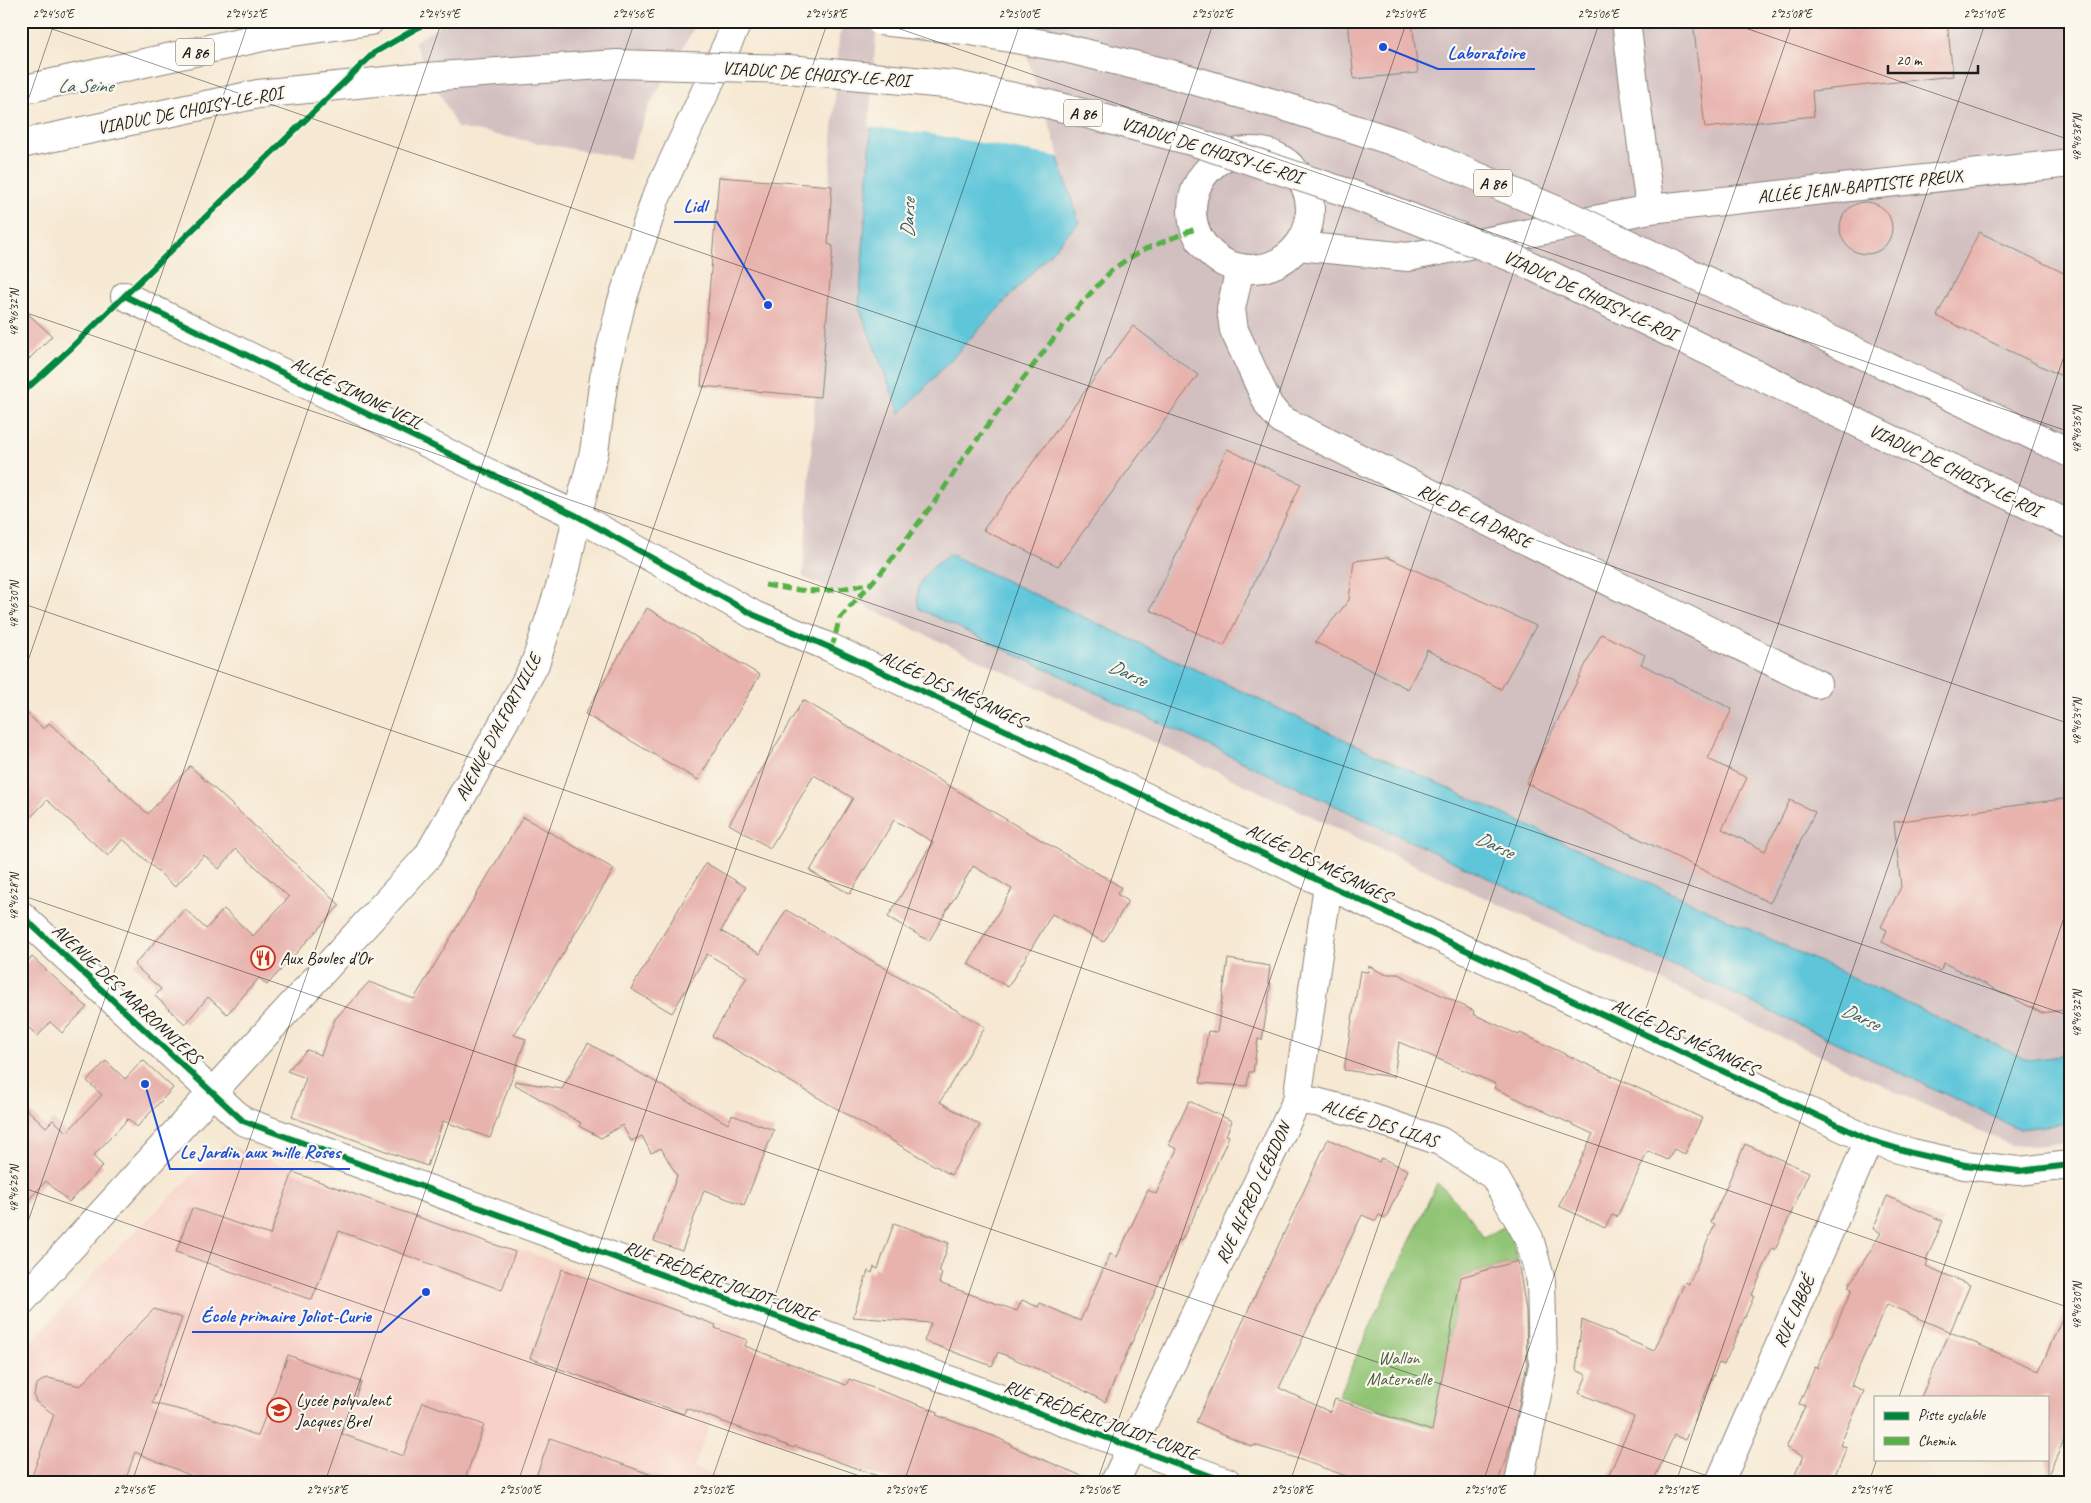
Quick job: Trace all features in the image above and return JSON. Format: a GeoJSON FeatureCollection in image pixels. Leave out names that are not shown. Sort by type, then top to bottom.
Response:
{"type":"FeatureCollection","features":[{"type":"Feature","properties":{"kind":"main road","name":"A 86"},"geometry":{"type":"LineString","coordinates":[[21,90],[272,35],[370,21]]}},
{"type":"Feature","properties":{"kind":"main road","name":"AVENUE D'ALFORTVILLE"},"geometry":{"type":"LineString","coordinates":[[21,1302],[428,856],[535,664],[566,568],[577,516],[594,452],[604,378],[620,304],[655,200],[738,21]]}},
{"type":"Feature","properties":{"kind":"main road","name":"A 86"},"geometry":{"type":"LineString","coordinates":[[880,21],[965,30],[1070,50],[1171,74],[1280,105],[1402,144],[1570,216],[2070,453]]}},
{"type":"Feature","properties":{"kind":"main road"},"geometry":{"type":"LineString","coordinates":[[1626,21],[1650,209]]}},
{"type":"Feature","properties":{"kind":"main road","name":"VIADUC DE CHOISY-LE-ROI"},"geometry":{"type":"LineString","coordinates":[[21,144],[258,94],[425,77],[618,64],[790,69],[955,85],[1048,104],[1195,142],[1351,194],[1485,246],[1529,265],[2070,525]]}},
{"type":"Feature","properties":{"kind":"main road"},"geometry":{"type":"LineString","coordinates":[[1252,151],[1269,154],[1285,162],[1297,174],[1306,189],[1310,206],[1308,228],[1298,246],[1282,261],[1261,268],[1240,268],[1220,261],[1205,247],[1195,229],[1192,214],[1195,192],[1206,172],[1219,160],[1235,153],[1252,151]]}},
{"type":"Feature","properties":{"kind":"main road","name":"ALLÉE JEAN-BAPTISTE PREUX"},"geometry":{"type":"LineString","coordinates":[[1298,246],[1408,257],[1650,209],[2070,163]]}},
{"type":"Feature","properties":{"kind":"main road","name":"RUE DE LA DARSE"},"geometry":{"type":"LineString","coordinates":[[1240,268],[1231,309],[1234,330],[1269,406],[1280,419],[1817,684]]}},
{"type":"Feature","properties":{"kind":"main road","name":"ALLÉE SIMONE VEIL"},"geometry":{"type":"LineString","coordinates":[[125,296],[577,516]]}},
{"type":"Feature","properties":{"kind":"main road","name":"ALLÉE DES MÉSANGES"},"geometry":{"type":"LineString","coordinates":[[577,516],[754,615],[831,648],[1869,1140],[1912,1153],[1965,1165],[2019,1171],[2070,1165]]}},
{"type":"Feature","properties":{"kind":"main road","name":"RUE ALFRED LEBIDON"},"geometry":{"type":"LineString","coordinates":[[1115,1482],[1297,1100],[1328,885]]}},
{"type":"Feature","properties":{"kind":"main road","name":"AVENUE DES MARRONNIERS"},"geometry":{"type":"LineString","coordinates":[[21,915],[212,1094]]}},
{"type":"Feature","properties":{"kind":"main road","name":"RUE FRÉDÉRIC JOLIOT-CURIE"},"geometry":{"type":"LineString","coordinates":[[212,1094],[243,1121],[1227,1482]]}},
{"type":"Feature","properties":{"kind":"main road","name":"ALLÉE DES LILAS"},"geometry":{"type":"LineString","coordinates":[[1297,1100],[1316,1102],[1354,1112],[1440,1141],[1494,1176],[1529,1238],[1541,1281],[1543,1365],[1520,1482]]}},
{"type":"Feature","properties":{"kind":"main road","name":"RUE LABBÉ"},"geometry":{"type":"LineString","coordinates":[[1720,1482],[1869,1140]]}},
{"type":"Feature","properties":{"kind":"shaded area"},"geometry":{"type":"Polygon","coordinates":[[[447,21],[698,21],[649,106],[629,159],[457,128],[414,42],[447,21]]]}},
{"type":"Feature","properties":{"kind":"shaded area"},"geometry":{"type":"Polygon","coordinates":[[[844,21],[2070,21],[2070,1142],[2036,1146],[2010,1145],[803,577],[839,37],[844,21]]]}},
{"type":"Feature","properties":{"kind":"shaded area"},"geometry":{"type":"Polygon","coordinates":[[[224,1144],[744,1329],[694,1467],[733,1482],[21,1482],[21,1353],[111,1255],[224,1144]]]}},
{"type":"Feature","properties":{"kind":"green space","name":"Wallon Maternelle"},"geometry":{"type":"Polygon","coordinates":[[[1437,1183],[1462,1208],[1483,1237],[1508,1225],[1518,1261],[1461,1277],[1433,1428],[1338,1396],[1437,1183]]]}},
{"type":"Feature","properties":{"kind":"water","name":"Darse"},"geometry":{"type":"Polygon","coordinates":[[[879,21],[1013,21],[1079,222],[900,414],[859,307],[879,21]]]}},
{"type":"Feature","properties":{"kind":"water","name":"Darse"},"geometry":{"type":"Polygon","coordinates":[[[949,554],[2028,1060],[2070,1055],[2070,1123],[2019,1129],[919,609],[918,591],[920,584],[929,571],[949,554]]]}},
{"type":"Feature","properties":{"kind":"pier","name":"La Seine"},"geometry":{"type":"Polygon","coordinates":[[[151,21],[307,21],[89,161],[59,184],[21,193],[21,50],[151,21]]]}},
{"type":"Feature","properties":{"kind":"pier"},"geometry":{"type":"Polygon","coordinates":[[[877,21],[1015,21],[1060,157],[930,134],[869,127],[877,21]]]}},
{"type":"Feature","properties":{"kind":"building"},"geometry":{"type":"Polygon","coordinates":[[[1348,21],[1412,21],[1418,73],[1354,79],[1348,21]]]}},
{"type":"Feature","properties":{"kind":"building"},"geometry":{"type":"Polygon","coordinates":[[[1693,21],[1947,21],[1953,76],[1812,91],[1814,116],[1705,128],[1693,21]]]}},
{"type":"Feature","properties":{"kind":"building"},"geometry":{"type":"Polygon","coordinates":[[[719,177],[832,186],[828,244],[833,246],[820,397],[701,386],[719,177]]]}},
{"type":"Feature","properties":{"kind":"building"},"geometry":{"type":"Polygon","coordinates":[[[1866,202],[1876,204],[1884,210],[1890,218],[1892,228],[1890,238],[1884,246],[1876,252],[1866,254],[1856,252],[1848,246],[1842,238],[1840,228],[1842,218],[1848,210],[1856,204],[1866,202]]]}},
{"type":"Feature","properties":{"kind":"building"},"geometry":{"type":"Polygon","coordinates":[[[1979,232],[2070,276],[2070,380],[1937,316],[1979,232]]]}},
{"type":"Feature","properties":{"kind":"building"},"geometry":{"type":"Polygon","coordinates":[[[21,307],[52,336],[21,367],[21,307]]]}},
{"type":"Feature","properties":{"kind":"building"},"geometry":{"type":"Polygon","coordinates":[[[1133,326],[1198,375],[1058,566],[983,530],[1133,326]]]}},
{"type":"Feature","properties":{"kind":"building"},"geometry":{"type":"Polygon","coordinates":[[[1227,449],[1301,484],[1224,646],[1150,610],[1227,449]]]}},
{"type":"Feature","properties":{"kind":"building"},"geometry":{"type":"Polygon","coordinates":[[[1387,557],[1536,626],[1501,689],[1427,650],[1408,689],[1315,642],[1349,600],[1354,561],[1387,557]]]}},
{"type":"Feature","properties":{"kind":"building"},"geometry":{"type":"Polygon","coordinates":[[[647,608],[760,675],[698,780],[585,714],[647,608]]]}},
{"type":"Feature","properties":{"kind":"building"},"geometry":{"type":"Polygon","coordinates":[[[1601,634],[1645,655],[1641,664],[1732,709],[1708,759],[1747,778],[1722,829],[1765,851],[1790,800],[1815,812],[1770,903],[1526,783],[1601,634]]]}},
{"type":"Feature","properties":{"kind":"building"},"geometry":{"type":"Polygon","coordinates":[[[803,700],[1121,887],[1117,894],[1128,901],[1104,942],[1052,914],[1008,987],[968,964],[1012,889],[973,866],[929,941],[888,917],[933,842],[894,820],[850,894],[810,871],[853,798],[814,775],[770,848],[729,824],[803,700]]]}},
{"type":"Feature","properties":{"kind":"building"},"geometry":{"type":"Polygon","coordinates":[[[21,708],[44,729],[49,723],[148,814],[190,766],[340,905],[267,985],[259,978],[227,1014],[208,997],[185,1024],[155,996],[161,989],[134,965],[185,909],[206,929],[224,909],[253,936],[289,897],[236,849],[219,869],[204,855],[175,887],[123,839],[108,856],[47,800],[21,828],[21,708]]]}},
{"type":"Feature","properties":{"kind":"building"},"geometry":{"type":"Polygon","coordinates":[[[2070,798],[2070,1009],[2042,1013],[1944,963],[1940,971],[1882,942],[1887,930],[1881,927],[1901,887],[1894,822],[2070,798]]]}},
{"type":"Feature","properties":{"kind":"building"},"geometry":{"type":"Polygon","coordinates":[[[523,817],[614,869],[514,1035],[526,1039],[490,1138],[443,1121],[427,1166],[292,1117],[306,1078],[287,1071],[307,1050],[321,1055],[335,1019],[369,982],[414,999],[523,817]]]}},
{"type":"Feature","properties":{"kind":"building"},"geometry":{"type":"Polygon","coordinates":[[[706,863],[746,887],[721,931],[760,954],[786,910],[985,1027],[940,1102],[980,1125],[951,1175],[712,1036],[747,977],[707,954],[672,1013],[631,989],[706,863]]]}},
{"type":"Feature","properties":{"kind":"building"},"geometry":{"type":"Polygon","coordinates":[[[32,957],[87,1007],[62,1033],[50,1022],[38,1036],[21,1021],[21,968],[32,957]]]}},
{"type":"Feature","properties":{"kind":"building"},"geometry":{"type":"Polygon","coordinates":[[[1228,959],[1270,966],[1268,983],[1271,983],[1262,1040],[1258,1039],[1253,1072],[1249,1072],[1247,1086],[1200,1083],[1208,1031],[1217,1032],[1228,959]]]}},
{"type":"Feature","properties":{"kind":"building"},"geometry":{"type":"Polygon","coordinates":[[[1369,966],[1384,974],[1398,974],[1474,1011],[1473,1014],[1519,1035],[1520,1033],[1702,1118],[1685,1154],[1674,1149],[1668,1160],[1648,1151],[1617,1217],[1612,1215],[1605,1228],[1559,1206],[1593,1134],[1494,1088],[1496,1084],[1399,1042],[1394,1077],[1344,1070],[1360,971],[1368,972],[1369,966]]]}},
{"type":"Feature","properties":{"kind":"building"},"geometry":{"type":"Polygon","coordinates":[[[588,1043],[728,1124],[732,1115],[774,1130],[744,1205],[704,1190],[682,1251],[654,1241],[677,1176],[661,1148],[651,1153],[642,1136],[631,1141],[622,1125],[601,1138],[579,1126],[581,1123],[514,1084],[515,1081],[562,1089],[588,1043]]]}},
{"type":"Feature","properties":{"kind":"building"},"geometry":{"type":"Polygon","coordinates":[[[143,1060],[173,1088],[137,1127],[128,1119],[93,1156],[103,1166],[69,1202],[46,1181],[21,1208],[21,1104],[46,1127],[53,1120],[67,1132],[102,1095],[87,1081],[106,1061],[125,1079],[143,1060]]]}},
{"type":"Feature","properties":{"kind":"building"},"geometry":{"type":"Polygon","coordinates":[[[1189,1101],[1232,1121],[1226,1135],[1229,1136],[1196,1212],[1181,1241],[1178,1240],[1105,1402],[1068,1382],[998,1352],[992,1366],[924,1341],[931,1323],[853,1317],[868,1271],[872,1273],[874,1267],[878,1269],[894,1223],[949,1243],[939,1272],[942,1273],[939,1283],[1017,1311],[1022,1300],[1038,1307],[1040,1303],[1080,1321],[1110,1254],[1117,1257],[1148,1190],[1156,1194],[1177,1149],[1169,1145],[1189,1101]]]}},
{"type":"Feature","properties":{"kind":"building"},"geometry":{"type":"Polygon","coordinates":[[[1328,1139],[1379,1162],[1381,1158],[1408,1170],[1386,1218],[1379,1215],[1376,1221],[1362,1215],[1279,1388],[1330,1412],[1335,1399],[1432,1431],[1461,1277],[1518,1261],[1526,1310],[1527,1364],[1511,1443],[1498,1482],[1347,1482],[1349,1477],[1287,1455],[1254,1445],[1253,1447],[1196,1422],[1328,1139]]]}},
{"type":"Feature","properties":{"kind":"building"},"geometry":{"type":"Polygon","coordinates":[[[1745,1144],[1809,1172],[1775,1250],[1772,1248],[1752,1295],[1754,1296],[1724,1365],[1719,1363],[1685,1440],[1674,1435],[1653,1482],[1606,1482],[1634,1417],[1579,1393],[1587,1375],[1576,1370],[1582,1320],[1654,1351],[1685,1282],[1689,1284],[1715,1224],[1711,1222],[1745,1144]]]}},
{"type":"Feature","properties":{"kind":"building"},"geometry":{"type":"Polygon","coordinates":[[[293,1172],[515,1252],[502,1290],[339,1231],[312,1300],[176,1252],[192,1208],[270,1235],[293,1172]]]}},
{"type":"Feature","properties":{"kind":"building"},"geometry":{"type":"Polygon","coordinates":[[[1887,1196],[1943,1221],[1926,1260],[1928,1261],[1926,1266],[1970,1285],[1950,1332],[1887,1304],[1851,1385],[1864,1391],[1840,1445],[1847,1447],[1832,1482],[1792,1482],[1803,1456],[1786,1448],[1805,1406],[1799,1404],[1852,1289],[1848,1287],[1881,1233],[1873,1229],[1887,1196]]]}},
{"type":"Feature","properties":{"kind":"building"},"geometry":{"type":"Polygon","coordinates":[[[562,1269],[716,1325],[715,1328],[747,1340],[745,1346],[846,1385],[849,1379],[938,1412],[936,1415],[996,1437],[1011,1446],[1096,1482],[894,1482],[686,1408],[684,1414],[530,1358],[562,1269]]]}},
{"type":"Feature","properties":{"kind":"building"},"geometry":{"type":"Polygon","coordinates":[[[2070,1300],[2070,1426],[2047,1477],[2048,1396],[1921,1396],[1950,1332],[2039,1371],[2070,1300]]]}},
{"type":"Feature","properties":{"kind":"building"},"geometry":{"type":"Polygon","coordinates":[[[154,1309],[182,1318],[152,1403],[206,1416],[258,1436],[288,1355],[361,1382],[342,1434],[403,1456],[423,1402],[484,1425],[464,1482],[206,1482],[135,1452],[125,1482],[30,1482],[54,1414],[36,1402],[34,1396],[36,1385],[49,1378],[80,1386],[154,1309]]]}},
{"type":"Feature","properties":{"kind":"building"},"geometry":{"type":"Polygon","coordinates":[[[550,1438],[663,1479],[662,1482],[534,1482],[550,1438]]]}},
{"type":"Feature","properties":{"kind":"marked path"},"geometry":{"type":"LineString","coordinates":[[831,648],[840,618],[885,568],[941,493],[964,457],[1076,309],[1112,270],[1126,260],[1145,249],[1195,229]]}},
{"type":"Feature","properties":{"kind":"marked path"},"geometry":{"type":"LineString","coordinates":[[765,585],[818,591],[842,589],[871,583]]}},
{"type":"Feature","properties":{"kind":"cycle path"},"geometry":{"type":"LineString","coordinates":[[21,394],[69,350],[374,53],[429,21]]}},
{"type":"Feature","properties":{"kind":"cycle path"},"geometry":{"type":"LineString","coordinates":[[125,296],[577,516],[754,615],[831,648],[1869,1140],[1912,1153],[1965,1165],[2019,1171],[2070,1165]]}},
{"type":"Feature","properties":{"kind":"cycle path"},"geometry":{"type":"LineString","coordinates":[[21,915],[243,1121],[1227,1482]]}},
{"type":"Feature","properties":{"kind":"place","name":"Laboratoire"},"geometry":{"type":"Point","coordinates":[1383,47]}},
{"type":"Feature","properties":{"kind":"place","name":"Lidl"},"geometry":{"type":"Point","coordinates":[768,305]}},
{"type":"Feature","properties":{"kind":"place","name":"Aux Boules d'Or"},"geometry":{"type":"Point","coordinates":[263,958]}},
{"type":"Feature","properties":{"kind":"place","name":"Le Jardin aux mille Roses"},"geometry":{"type":"Point","coordinates":[145,1084]}},
{"type":"Feature","properties":{"kind":"place","name":"École primaire Joliot-Curie"},"geometry":{"type":"Point","coordinates":[426,1292]}},
{"type":"Feature","properties":{"kind":"place","name":"Lycée polyvalent Jacques Brel"},"geometry":{"type":"Point","coordinates":[279,1410]}}]}
